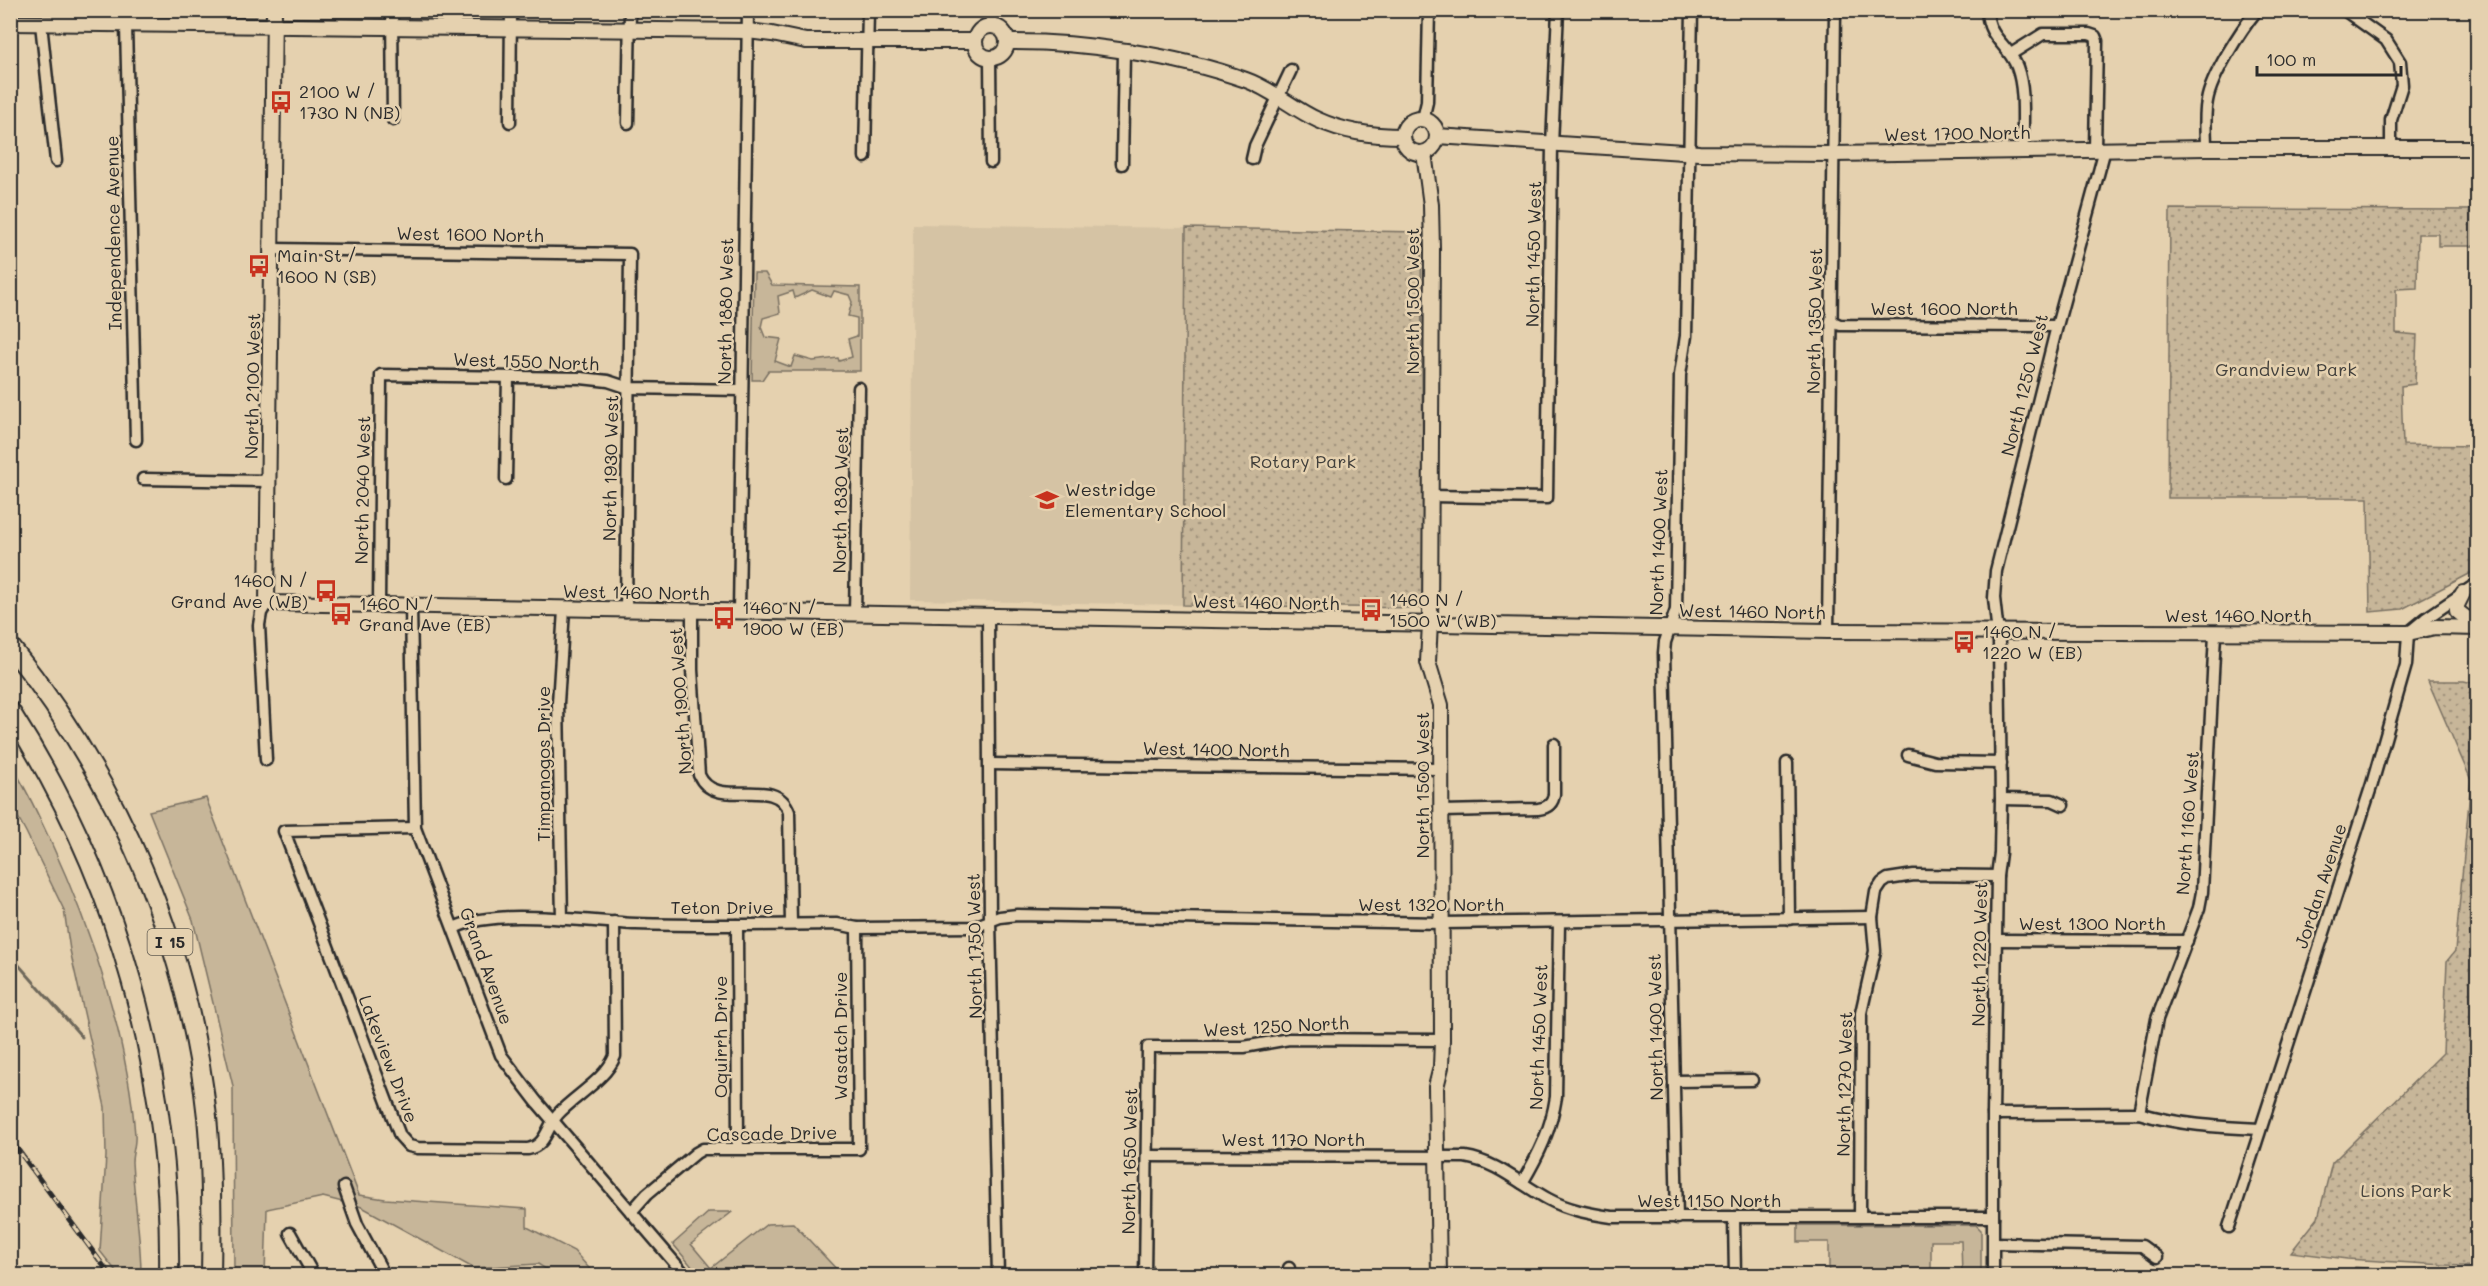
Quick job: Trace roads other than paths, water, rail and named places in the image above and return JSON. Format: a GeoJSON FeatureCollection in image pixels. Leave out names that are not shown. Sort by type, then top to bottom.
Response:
{"type":"FeatureCollection","features":[{"type":"Feature","properties":{"kind":"highway","name":"I 15"},"geometry":{"type":"LineString","coordinates":[[10,646],[48,695],[100,777],[138,856],[170,942],[194,1033],[205,1098],[211,1182],[211,1275]]}},
{"type":"Feature","properties":{"kind":"highway","name":"I 15"},"geometry":{"type":"LineString","coordinates":[[10,711],[52,780],[78,832],[116,925],[132,980],[153,1067],[163,1136],[168,1208],[169,1275]]}},
{"type":"Feature","properties":{"kind":"street","name":"North 2100 West"},"geometry":{"type":"LineString","coordinates":[[266,759],[259,625],[261,613],[267,603],[273,249],[273,10]]}},
{"type":"Feature","properties":{"kind":"street"},"geometry":{"type":"LineString","coordinates":[[392,10],[393,120]]}},
{"type":"Feature","properties":{"kind":"street"},"geometry":{"type":"LineString","coordinates":[[510,122],[511,10]]}},
{"type":"Feature","properties":{"kind":"street"},"geometry":{"type":"LineString","coordinates":[[628,123],[630,10]]}},
{"type":"Feature","properties":{"kind":"street","name":"North 1880 West"},"geometry":{"type":"LineString","coordinates":[[740,612],[741,390],[748,10]]}},
{"type":"Feature","properties":{"kind":"street"},"geometry":{"type":"LineString","coordinates":[[865,157],[868,10]]}},
{"type":"Feature","properties":{"kind":"street"},"geometry":{"type":"LineString","coordinates":[[991,26],[992,10]]}},
{"type":"Feature","properties":{"kind":"street"},"geometry":{"type":"LineString","coordinates":[[1423,119],[1427,102],[1429,10]]}},
{"type":"Feature","properties":{"kind":"street","name":"North 1450 West"},"geometry":{"type":"LineString","coordinates":[[1430,496],[1547,498],[1552,145],[1558,10]]}},
{"type":"Feature","properties":{"kind":"street","name":"North 1400 West"},"geometry":{"type":"LineString","coordinates":[[1677,1218],[1664,653],[1665,642],[1676,609],[1680,375],[1686,336],[1691,153],[1692,10]]}},
{"type":"Feature","properties":{"kind":"street","name":"North 1350 West"},"geometry":{"type":"LineString","coordinates":[[1828,631],[1835,10]]}},
{"type":"Feature","properties":{"kind":"street"},"geometry":{"type":"LineString","coordinates":[[1987,10],[1988,25],[1993,35],[2011,54],[2020,81],[2023,151]]}},
{"type":"Feature","properties":{"kind":"street"},"geometry":{"type":"LineString","coordinates":[[2205,148],[2207,100],[2210,91],[2240,32],[2257,10]]}},
{"type":"Feature","properties":{"kind":"street"},"geometry":{"type":"LineString","coordinates":[[2344,10],[2386,40],[2400,62],[2402,85],[2391,120],[2391,149]]}},
{"type":"Feature","properties":{"kind":"street"},"geometry":{"type":"LineString","coordinates":[[10,23],[748,32],[806,41],[974,42]]}},
{"type":"Feature","properties":{"kind":"street"},"geometry":{"type":"LineString","coordinates":[[41,24],[56,161]]}},
{"type":"Feature","properties":{"kind":"street","name":"Independence Avenue"},"geometry":{"type":"LineString","coordinates":[[126,26],[136,440]]}},
{"type":"Feature","properties":{"kind":"street"},"geometry":{"type":"LineString","coordinates":[[991,26],[1002,31],[1007,42],[1002,54],[990,58],[979,53],[974,42],[979,30],[991,26]]}},
{"type":"Feature","properties":{"kind":"street","name":"North 1250 West"},"geometry":{"type":"LineString","coordinates":[[1997,633],[1994,598],[1996,571],[2100,149],[2095,36],[2043,34],[2011,54]]}},
{"type":"Feature","properties":{"kind":"street"},"geometry":{"type":"LineString","coordinates":[[1007,42],[1064,45],[1169,58],[1248,80],[1319,121],[1372,136],[1403,136]]}},
{"type":"Feature","properties":{"kind":"street"},"geometry":{"type":"LineString","coordinates":[[1122,164],[1124,52]]}},
{"type":"Feature","properties":{"kind":"street"},"geometry":{"type":"LineString","coordinates":[[990,58],[991,162]]}},
{"type":"Feature","properties":{"kind":"street"},"geometry":{"type":"LineString","coordinates":[[1252,159],[1255,146],[1291,70]]}},
{"type":"Feature","properties":{"kind":"street"},"geometry":{"type":"LineString","coordinates":[[1417,119],[1423,119],[1433,125],[1437,136],[1434,147],[1424,153],[1418,153],[1407,147],[1403,136],[1407,125],[1417,119]]}},
{"type":"Feature","properties":{"kind":"street","name":"West 1700 North"},"geometry":{"type":"LineString","coordinates":[[1437,136],[1691,153],[1833,154],[2205,148],[2478,148]]}},
{"type":"Feature","properties":{"kind":"street","name":"North 1500 West"},"geometry":{"type":"LineString","coordinates":[[1424,153],[1431,205],[1432,238],[1428,662],[1441,705],[1442,1040],[1441,1067],[1436,1087],[1439,1275]]}},
{"type":"Feature","properties":{"kind":"street","name":"West 1600 North"},"geometry":{"type":"LineString","coordinates":[[273,249],[630,254]]}},
{"type":"Feature","properties":{"kind":"street","name":"North 1930 West"},"geometry":{"type":"LineString","coordinates":[[626,611],[630,254]]}},
{"type":"Feature","properties":{"kind":"street","name":"West 1600 North"},"geometry":{"type":"LineString","coordinates":[[1831,321],[1840,325],[2057,326]]}},
{"type":"Feature","properties":{"kind":"street","name":"West 1550 North"},"geometry":{"type":"LineString","coordinates":[[381,375],[581,378],[608,381],[629,388],[741,390]]}},
{"type":"Feature","properties":{"kind":"street","name":"North 2040 West"},"geometry":{"type":"LineString","coordinates":[[379,605],[381,375]]}},
{"type":"Feature","properties":{"kind":"street"},"geometry":{"type":"LineString","coordinates":[[506,479],[508,377]]}},
{"type":"Feature","properties":{"kind":"street","name":"North 1830 West"},"geometry":{"type":"LineString","coordinates":[[855,614],[859,388]]}},
{"type":"Feature","properties":{"kind":"street"},"geometry":{"type":"LineString","coordinates":[[143,479],[269,481]]}},
{"type":"Feature","properties":{"kind":"street"},"geometry":{"type":"LineString","coordinates":[[2408,633],[2478,583]]}},
{"type":"Feature","properties":{"kind":"street"},"geometry":{"type":"LineString","coordinates":[[2463,593],[2457,605],[2457,611],[2466,618],[2478,620]]}},
{"type":"Feature","properties":{"kind":"street","name":"West 1460 North"},"geometry":{"type":"LineString","coordinates":[[267,603],[564,610],[1997,633],[2408,633],[2435,627],[2478,628]]}},
{"type":"Feature","properties":{"kind":"street","name":"Grand Avenue"},"geometry":{"type":"LineString","coordinates":[[411,606],[415,828],[501,1055],[514,1074],[686,1275]]}},
{"type":"Feature","properties":{"kind":"street","name":"Timpanogos Drive"},"geometry":{"type":"LineString","coordinates":[[562,919],[558,703],[564,610]]}},
{"type":"Feature","properties":{"kind":"street","name":"North 1900 West"},"geometry":{"type":"LineString","coordinates":[[692,612],[692,670],[699,775],[706,787],[717,792],[773,794],[782,799],[789,812],[791,924]]}},
{"type":"Feature","properties":{"kind":"street","name":"North 1750 West"},"geometry":{"type":"LineString","coordinates":[[988,616],[990,921],[998,1275]]}},
{"type":"Feature","properties":{"kind":"street","name":"North 1220 West"},"geometry":{"type":"LineString","coordinates":[[1993,1275],[1997,876],[2000,853],[2001,799],[1997,633]]}},
{"type":"Feature","properties":{"kind":"street","name":"Jordan Avenue"},"geometry":{"type":"LineString","coordinates":[[2229,1227],[2372,784],[2406,665],[2408,633]]}},
{"type":"Feature","properties":{"kind":"street","name":"North 1160 West"},"geometry":{"type":"LineString","coordinates":[[2139,1113],[2157,1020],[2199,908],[2202,892],[2215,634]]}},
{"type":"Feature","properties":{"kind":"street"},"geometry":{"type":"LineString","coordinates":[[1441,811],[1538,810],[1548,806],[1553,801],[1554,794],[1554,744]]}},
{"type":"Feature","properties":{"kind":"street"},"geometry":{"type":"LineString","coordinates":[[1908,755],[1935,762],[2001,763]]}},
{"type":"Feature","properties":{"kind":"street"},"geometry":{"type":"LineString","coordinates":[[1787,763],[1789,919]]}},
{"type":"Feature","properties":{"kind":"street","name":"West 1400 North"},"geometry":{"type":"LineString","coordinates":[[990,765],[1441,769]]}},
{"type":"Feature","properties":{"kind":"street"},"geometry":{"type":"LineString","coordinates":[[2001,799],[2052,800],[2063,805]]}},
{"type":"Feature","properties":{"kind":"street","name":"Lakeview Drive"},"geometry":{"type":"LineString","coordinates":[[415,828],[284,831],[402,1140],[410,1146],[528,1149],[542,1142],[553,1120],[570,1101],[606,1071],[615,1056],[614,922]]}},
{"type":"Feature","properties":{"kind":"street","name":"North 1270 West"},"geometry":{"type":"LineString","coordinates":[[1860,1217],[1861,1012],[1875,951],[1872,917],[1876,892],[1882,883],[1914,875],[1997,876]]}},
{"type":"Feature","properties":{"kind":"street","name":"West 1320 North"},"geometry":{"type":"LineString","coordinates":[[990,921],[1017,915],[1442,923],[1670,922],[1872,917]]}},
{"type":"Feature","properties":{"kind":"street","name":"Teton Drive"},"geometry":{"type":"LineString","coordinates":[[454,928],[468,921],[482,918],[736,925],[837,924],[857,928],[974,927],[990,921]]}},
{"type":"Feature","properties":{"kind":"street","name":"North 1450 West"},"geometry":{"type":"LineString","coordinates":[[1522,1183],[1549,1133],[1556,1097],[1559,922]]}},
{"type":"Feature","properties":{"kind":"street","name":"Oquirrh Drive"},"geometry":{"type":"LineString","coordinates":[[736,925],[738,1148]]}},
{"type":"Feature","properties":{"kind":"street","name":"Wasatch Drive"},"geometry":{"type":"LineString","coordinates":[[857,928],[859,1143]]}},
{"type":"Feature","properties":{"kind":"street","name":"West 1300 North"},"geometry":{"type":"LineString","coordinates":[[1997,940],[2187,941]]}},
{"type":"Feature","properties":{"kind":"street","name":"West 1250 North"},"geometry":{"type":"LineString","coordinates":[[1148,1047],[1244,1047],[1289,1039],[1442,1040]]}},
{"type":"Feature","properties":{"kind":"street","name":"North 1650 West"},"geometry":{"type":"LineString","coordinates":[[1145,1275],[1148,1047]]}},
{"type":"Feature","properties":{"kind":"street"},"geometry":{"type":"LineString","coordinates":[[1674,1081],[1752,1080]]}},
{"type":"Feature","properties":{"kind":"street"},"geometry":{"type":"LineString","coordinates":[[1993,1114],[2139,1113],[2158,1119],[2204,1126],[2260,1129]]}},
{"type":"Feature","properties":{"kind":"street","name":"Cascade Drive"},"geometry":{"type":"LineString","coordinates":[[631,1212],[647,1194],[696,1153],[708,1149],[859,1149],[859,1143]]}},
{"type":"Feature","properties":{"kind":"street","name":"West 1170 North"},"geometry":{"type":"LineString","coordinates":[[1147,1156],[1438,1157]]}},
{"type":"Feature","properties":{"kind":"street","name":"West 1150 North"},"geometry":{"type":"LineString","coordinates":[[1438,1157],[1479,1159],[1549,1200],[1584,1212],[1612,1217],[1993,1217]]}},
{"type":"Feature","properties":{"kind":"street"},"geometry":{"type":"LineString","coordinates":[[344,1187],[357,1224],[385,1275]]}},
{"type":"Feature","properties":{"kind":"street"},"geometry":{"type":"LineString","coordinates":[[1734,1218],[1735,1275]]}},
{"type":"Feature","properties":{"kind":"street"},"geometry":{"type":"LineString","coordinates":[[290,1233],[314,1275]]}},
{"type":"Feature","properties":{"kind":"street"},"geometry":{"type":"LineString","coordinates":[[1994,1244],[2142,1246],[2157,1257]]}},
{"type":"Feature","properties":{"kind":"waterway"},"geometry":{"type":"LineString","coordinates":[[10,955],[82,1037]]}},
{"type":"Feature","properties":{"kind":"waterway"},"geometry":{"type":"LineString","coordinates":[[2347,1276],[2355,1268],[2475,1276]]}},
{"type":"Feature","properties":{"kind":"railway"},"geometry":{"type":"LineString","coordinates":[[10,1139],[111,1276]]}},
{"type":"Feature","properties":{"kind":"place","name":"2100 W / 1730 N (NB)"},"geometry":{"type":"Point","coordinates":[281,102]}},
{"type":"Feature","properties":{"kind":"place","name":"Main St / 1600 N (SB)"},"geometry":{"type":"Point","coordinates":[259,266]}},
{"type":"Feature","properties":{"kind":"place","name":"Westridge Elementary School"},"geometry":{"type":"Point","coordinates":[1047,500]}},
{"type":"Feature","properties":{"kind":"place","name":"1460 N / Grand Ave (WB)"},"geometry":{"type":"Point","coordinates":[326,591]}},
{"type":"Feature","properties":{"kind":"place","name":"1460 N / 1500 W (WB)"},"geometry":{"type":"Point","coordinates":[1371,610]}},
{"type":"Feature","properties":{"kind":"place","name":"1460 N / Grand Ave (EB)"},"geometry":{"type":"Point","coordinates":[341,614]}},
{"type":"Feature","properties":{"kind":"place","name":"1460 N / 1900 W (EB)"},"geometry":{"type":"Point","coordinates":[724,618]}},
{"type":"Feature","properties":{"kind":"place","name":"1460 N / 1220 W (EB)"},"geometry":{"type":"Point","coordinates":[1964,642]}},
{"type":"Feature","properties":{"kind":"park label","name":"Grandview Park"},"geometry":{"type":"Point","coordinates":[2286,370]}},
{"type":"Feature","properties":{"kind":"park label","name":"Rotary Park"},"geometry":{"type":"Point","coordinates":[1303,462]}},
{"type":"Feature","properties":{"kind":"park label","name":"Lions Park"},"geometry":{"type":"Point","coordinates":[2406,1191]}}]}
